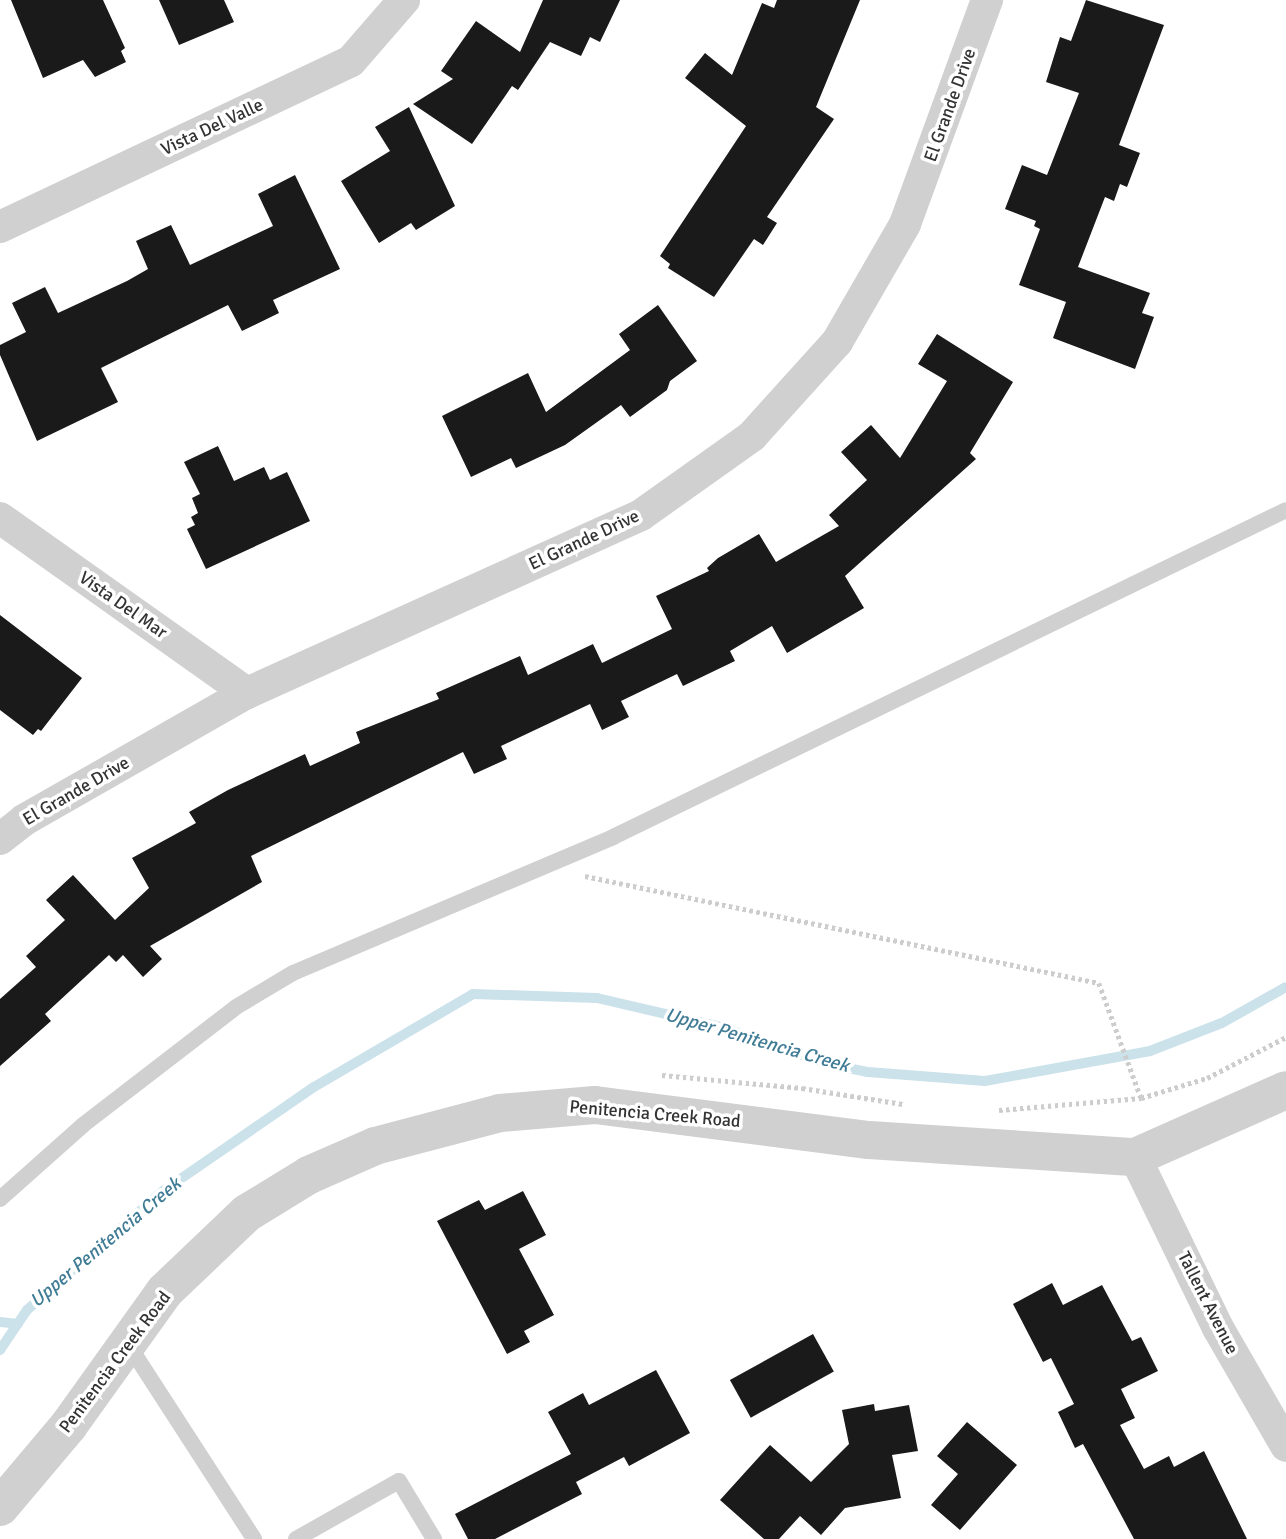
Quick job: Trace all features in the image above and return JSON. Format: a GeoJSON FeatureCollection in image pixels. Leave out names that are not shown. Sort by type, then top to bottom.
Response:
{"type":"FeatureCollection","features":[{"type":"Feature","properties":{"kind":"street","name":"Vista Del Valle"},"geometry":{"type":"LineString","coordinates":[[0,227],[351,61],[404,0]]}},
{"type":"Feature","properties":{"kind":"street","name":"El Grande Drive"},"geometry":{"type":"LineString","coordinates":[[0,839],[24,820],[247,693],[641,515],[752,436],[837,342],[905,225],[987,0]]}},
{"type":"Feature","properties":{"kind":"street","name":"Vista Del Mar"},"geometry":{"type":"LineString","coordinates":[[0,518],[247,693]]}},
{"type":"Feature","properties":{"kind":"street","name":"Penitencia Creek Road"},"geometry":{"type":"LineString","coordinates":[[0,1507],[69,1424],[165,1291],[247,1213],[309,1175],[375,1146],[500,1113],[595,1105],[869,1140],[1135,1157],[1286,1090]]}},
{"type":"Feature","properties":{"kind":"street","name":"Tallent Avenue"},"geometry":{"type":"LineString","coordinates":[[1135,1157],[1218,1328],[1286,1446]]}},
{"type":"Feature","properties":{"kind":"lane"},"geometry":{"type":"LineString","coordinates":[[0,1199],[83,1125],[248,1000],[293,973],[542,867],[1286,510]]}},
{"type":"Feature","properties":{"kind":"lane"},"geometry":{"type":"LineString","coordinates":[[128,1344],[254,1539]]}},
{"type":"Feature","properties":{"kind":"lane"},"geometry":{"type":"LineString","coordinates":[[296,1539],[399,1481],[434,1539]]}},
{"type":"Feature","properties":{"kind":"path"},"geometry":{"type":"LineString","coordinates":[[542,867],[1099,983],[1141,1098]]}},
{"type":"Feature","properties":{"kind":"path"},"geometry":{"type":"LineString","coordinates":[[991,1110],[1141,1098],[1207,1078],[1286,1037]]}},
{"type":"Feature","properties":{"kind":"path"},"geometry":{"type":"LineString","coordinates":[[759,1084],[906,1104]]}},
{"type":"Feature","properties":{"kind":"building"},"geometry":{"type":"Polygon","coordinates":[[[11,0],[103,0],[125,48],[121,51],[126,62],[95,77],[83,60],[43,78],[11,0]]]}},
{"type":"Feature","properties":{"kind":"building"},"geometry":{"type":"Polygon","coordinates":[[[159,0],[224,0],[234,22],[179,45],[159,0]]]}},
{"type":"Feature","properties":{"kind":"building"},"geometry":{"type":"Polygon","coordinates":[[[543,0],[620,0],[600,42],[590,37],[581,56],[550,42],[518,90],[512,86],[472,144],[413,104],[453,79],[441,71],[476,21],[520,52],[543,0]]]}},
{"type":"Feature","properties":{"kind":"building"},"geometry":{"type":"Polygon","coordinates":[[[777,0],[860,0],[816,107],[834,119],[767,217],[777,223],[763,245],[754,239],[714,297],[668,268],[670,264],[660,256],[746,126],[685,78],[705,53],[732,75],[762,3],[774,8],[777,0]]]}},
{"type":"Feature","properties":{"kind":"building"},"geometry":{"type":"Polygon","coordinates":[[[1086,0],[1164,25],[1119,145],[1140,153],[1127,187],[1120,184],[1114,201],[1105,197],[1078,267],[1150,293],[1142,313],[1154,317],[1135,369],[1053,338],[1066,302],[1019,285],[1040,229],[1034,226],[1036,221],[1005,209],[1022,165],[1047,175],[1079,93],[1046,82],[1060,37],[1071,41],[1086,0]]]}},
{"type":"Feature","properties":{"kind":"building"},"geometry":{"type":"Polygon","coordinates":[[[409,107],[455,206],[416,230],[411,223],[379,243],[341,181],[390,151],[375,127],[409,107]]]}},
{"type":"Feature","properties":{"kind":"building"},"geometry":{"type":"Polygon","coordinates":[[[295,175],[340,269],[273,300],[279,313],[242,331],[228,305],[101,368],[118,402],[37,441],[0,355],[0,345],[26,332],[12,303],[45,287],[58,313],[127,281],[148,269],[136,241],[171,225],[190,265],[273,226],[258,194],[295,175]]]}},
{"type":"Feature","properties":{"kind":"building"},"geometry":{"type":"Polygon","coordinates":[[[658,305],[697,361],[670,381],[667,390],[630,417],[621,405],[565,445],[516,468],[511,458],[471,477],[442,416],[528,373],[546,412],[630,350],[619,334],[658,305]]]}},
{"type":"Feature","properties":{"kind":"building"},"geometry":{"type":"Polygon","coordinates":[[[937,334],[1013,382],[970,453],[976,459],[845,576],[864,608],[787,653],[772,626],[730,651],[735,661],[683,686],[677,674],[621,701],[629,717],[602,730],[590,704],[501,746],[507,759],[474,774],[463,752],[251,856],[262,882],[150,946],[162,959],[143,977],[123,955],[116,962],[109,955],[45,1014],[51,1021],[0,1066],[0,999],[36,967],[26,956],[65,920],[46,900],[73,875],[115,920],[149,888],[132,858],[196,823],[189,812],[228,790],[305,754],[310,766],[360,743],[356,732],[439,699],[436,693],[520,656],[528,675],[593,644],[602,663],[672,629],[656,596],[709,571],[707,568],[718,558],[759,534],[776,562],[839,526],[829,515],[867,480],[841,452],[871,425],[900,458],[947,381],[918,364],[937,334]]]}},
{"type":"Feature","properties":{"kind":"building"},"geometry":{"type":"Polygon","coordinates":[[[218,446],[234,481],[264,467],[270,480],[287,472],[310,521],[206,569],[187,529],[195,525],[191,517],[198,513],[192,498],[200,494],[184,462],[218,446]]]}},
{"type":"Feature","properties":{"kind":"building"},"geometry":{"type":"Polygon","coordinates":[[[0,615],[82,678],[41,731],[38,729],[33,735],[0,710],[0,615]]]}},
{"type":"Feature","properties":{"kind":"building"},"geometry":{"type":"Polygon","coordinates":[[[523,1191],[546,1235],[519,1249],[554,1315],[524,1331],[530,1342],[507,1354],[437,1221],[479,1200],[485,1210],[523,1191]]]}},
{"type":"Feature","properties":{"kind":"building"},"geometry":{"type":"Polygon","coordinates":[[[1052,1283],[1063,1305],[1102,1285],[1132,1341],[1141,1337],[1158,1371],[1121,1389],[1135,1418],[1120,1425],[1144,1469],[1169,1456],[1174,1467],[1204,1451],[1247,1539],[1134,1539],[1083,1444],[1075,1448],[1058,1412],[1074,1404],[1051,1358],[1043,1362],[1013,1304],[1052,1283]]]}},
{"type":"Feature","properties":{"kind":"building"},"geometry":{"type":"Polygon","coordinates":[[[813,1334],[834,1372],[751,1418],[730,1380],[813,1334]]]}},
{"type":"Feature","properties":{"kind":"building"},"geometry":{"type":"Polygon","coordinates":[[[656,1370],[690,1433],[629,1466],[624,1457],[576,1482],[582,1494],[495,1539],[468,1539],[455,1514],[571,1454],[548,1412],[583,1393],[589,1405],[656,1370]]]}},
{"type":"Feature","properties":{"kind":"building"},"geometry":{"type":"Polygon","coordinates":[[[874,1404],[875,1411],[909,1405],[918,1451],[892,1455],[901,1498],[845,1508],[821,1535],[800,1516],[779,1539],[764,1539],[720,1500],[770,1445],[811,1482],[849,1444],[842,1410],[874,1404]]]}},
{"type":"Feature","properties":{"kind":"building"},"geometry":{"type":"Polygon","coordinates":[[[967,1422],[1017,1465],[960,1530],[931,1505],[958,1474],[937,1456],[967,1422]]]}},
{"type":"Feature","properties":{"kind":"waterway","name":"Upper Penitencia Creek"},"geometry":{"type":"LineString","coordinates":[[0,1350],[27,1310],[163,1191],[314,1087],[473,994],[597,998],[722,1027],[824,1063],[868,1072],[985,1081],[1150,1051],[1222,1023],[1286,987]]}},
{"type":"Feature","properties":{"kind":"waterway"},"geometry":{"type":"LineString","coordinates":[[0,1322],[18,1324]]}}]}
